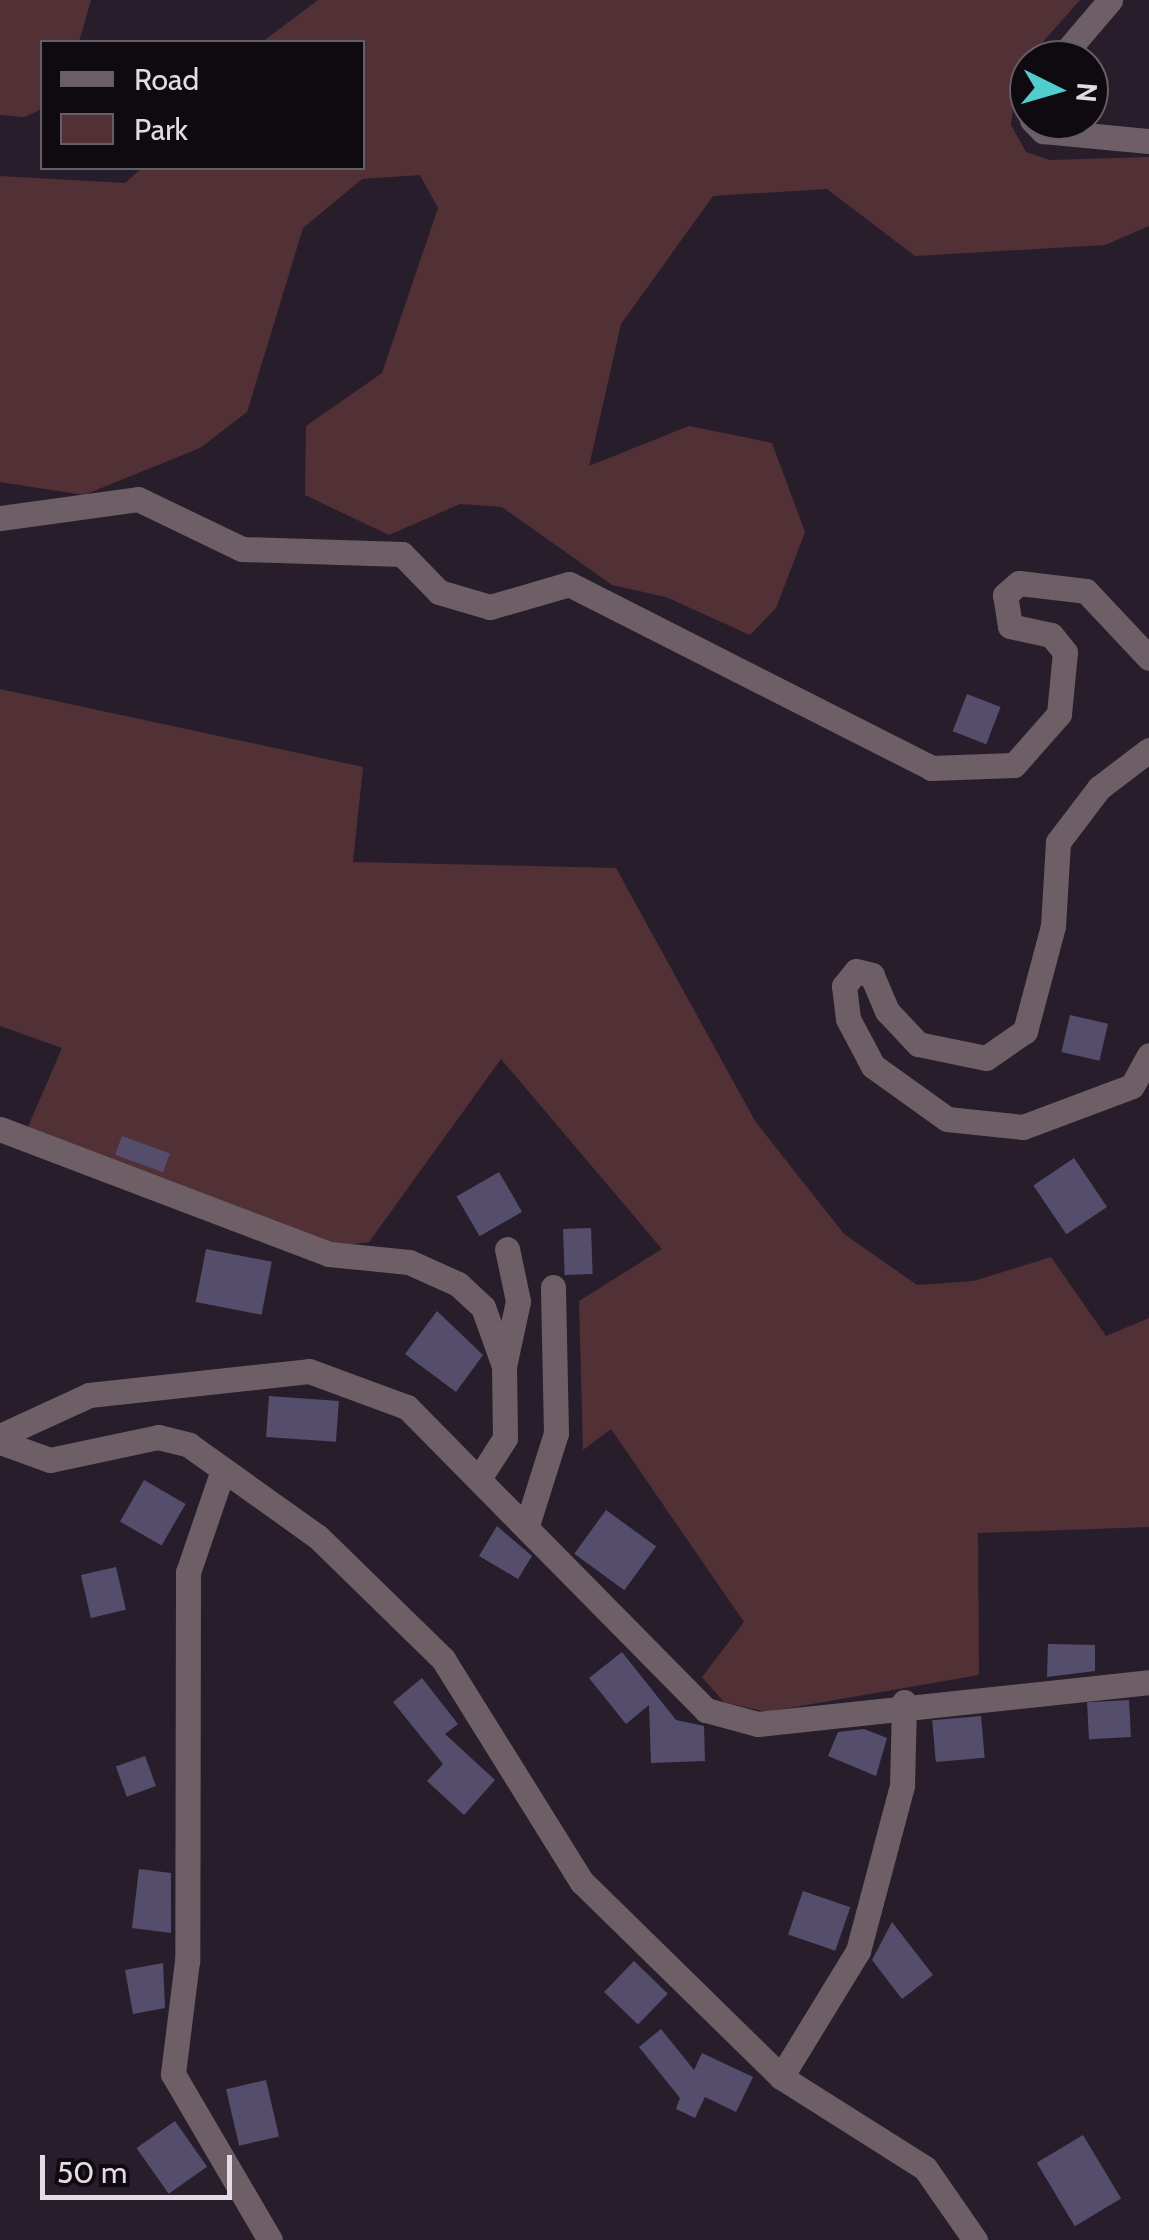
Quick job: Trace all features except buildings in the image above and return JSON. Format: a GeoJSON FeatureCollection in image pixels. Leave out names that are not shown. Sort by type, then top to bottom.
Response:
{"type":"FeatureCollection","features":[{"type":"Feature","properties":{"kind":"street"},"geometry":{"type":"LineString","coordinates":[[1075,40],[1110,0]]}},
{"type":"Feature","properties":{"kind":"street"},"geometry":{"type":"LineString","coordinates":[[1109,138],[1149,141]]}},
{"type":"Feature","properties":{"kind":"street"},"geometry":{"type":"LineString","coordinates":[[0,518],[138,499],[242,549],[402,554],[439,592],[490,607],[569,584],[932,768],[1014,765],[1059,714],[1064,652],[1052,635],[1010,626],[1005,595],[1019,583],[1086,591],[1149,658]]}},
{"type":"Feature","properties":{"kind":"street"},"geometry":{"type":"LineString","coordinates":[[1149,750],[1099,788],[1058,842],[1053,926],[1025,1030],[986,1058],[918,1044],[887,1011],[872,976],[856,970],[844,986],[848,1018],[873,1066],[947,1120],[1022,1127],[1132,1086],[1149,1055]]}},
{"type":"Feature","properties":{"kind":"street"},"geometry":{"type":"LineString","coordinates":[[0,1130],[329,1254],[410,1262],[458,1284],[483,1307],[504,1366]]}},
{"type":"Feature","properties":{"kind":"street"},"geometry":{"type":"LineString","coordinates":[[482,1474],[505,1438],[504,1366],[518,1301],[507,1250]]}},
{"type":"Feature","properties":{"kind":"street"},"geometry":{"type":"LineString","coordinates":[[528,1522],[556,1433],[553,1287]]}},
{"type":"Feature","properties":{"kind":"street"},"geometry":{"type":"LineString","coordinates":[[0,1439],[89,1394],[310,1370],[407,1407],[482,1474],[706,1710],[758,1724],[904,1702],[1149,1682]]}},
{"type":"Feature","properties":{"kind":"street"},"geometry":{"type":"LineString","coordinates":[[0,1439],[50,1460],[158,1437],[190,1445],[318,1537],[443,1659],[582,1882],[780,2078],[925,2168],[975,2240]]}},
{"type":"Feature","properties":{"kind":"street"},"geometry":{"type":"LineString","coordinates":[[223,1470],[188,1572],[187,1962],[173,2074],[270,2240]]}},
{"type":"Feature","properties":{"kind":"street"},"geometry":{"type":"LineString","coordinates":[[780,2078],[858,1951],[902,1786],[904,1702]]}},
{"type":"Feature","properties":{"kind":"green space"},"geometry":{"type":"Polygon","coordinates":[[[0,0],[91,0],[80,40],[40,40],[40,110],[24,117],[0,115],[0,0]]]}},
{"type":"Feature","properties":{"kind":"green space"},"geometry":{"type":"Polygon","coordinates":[[[318,0],[1080,0],[1045,40],[1009,40],[1009,140],[1019,140],[1026,152],[1050,160],[1149,157],[1149,226],[1105,245],[915,256],[827,189],[713,196],[621,324],[589,466],[689,426],[772,443],[805,532],[776,608],[750,635],[666,597],[612,585],[502,507],[460,504],[389,535],[305,495],[306,426],[382,373],[438,208],[420,175],[362,179],[303,228],[247,412],[200,448],[84,495],[0,482],[0,176],[125,183],[140,170],[365,170],[365,40],[265,40],[318,0]]]}},
{"type":"Feature","properties":{"kind":"green space"},"geometry":{"type":"Polygon","coordinates":[[[0,689],[363,767],[353,862],[616,868],[755,1121],[844,1234],[917,1285],[974,1281],[1051,1257],[1106,1336],[1149,1318],[1149,1527],[978,1533],[979,1675],[766,1712],[724,1702],[702,1677],[744,1622],[611,1429],[583,1450],[579,1301],[662,1249],[501,1059],[369,1242],[331,1247],[27,1129],[62,1048],[0,1026],[0,689]]]}}]}
